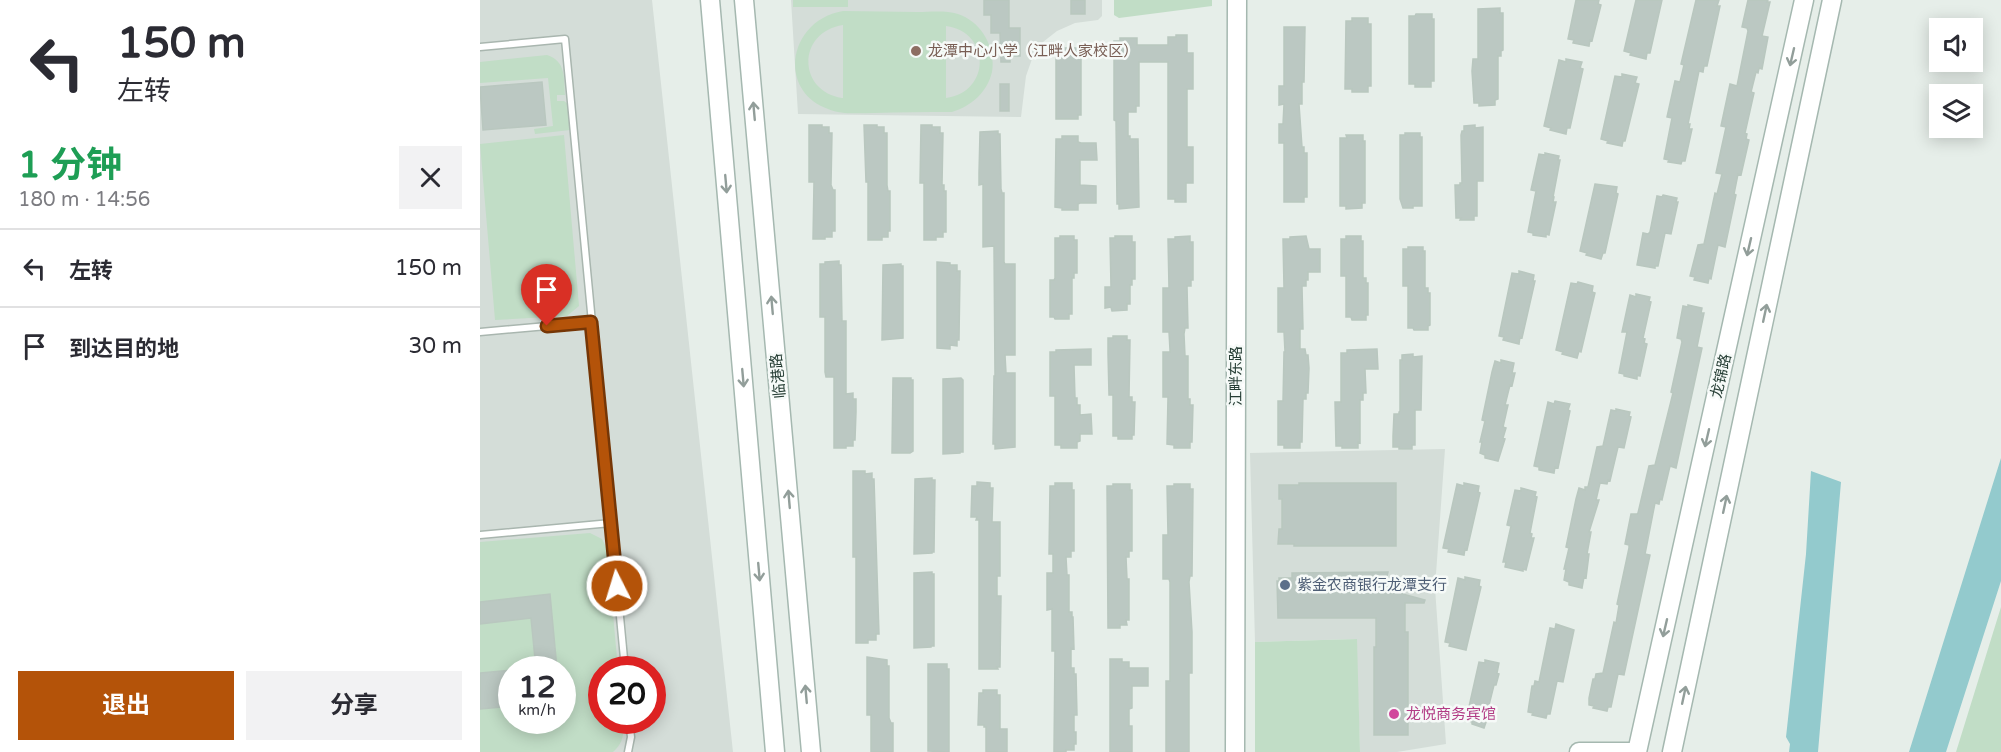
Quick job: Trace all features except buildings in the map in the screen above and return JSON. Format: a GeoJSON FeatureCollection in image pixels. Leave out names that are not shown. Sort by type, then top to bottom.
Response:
{"type":"FeatureCollection","features":[{"type":"Feature","properties":{"kind":"street"},"geometry":{"type":"LineString","coordinates":[[711,0],[775,752]]}},
{"type":"Feature","properties":{"kind":"street","name":"临港路"},"geometry":{"type":"LineString","coordinates":[[744,0],[811,752]]}},
{"type":"Feature","properties":{"kind":"street","name":"江畔东路"},"geometry":{"type":"LineString","coordinates":[[1235,752],[1237,0]]}},
{"type":"Feature","properties":{"kind":"street","name":"龙锦路"},"geometry":{"type":"LineString","coordinates":[[1636,752],[1804,0]]}},
{"type":"Feature","properties":{"kind":"street","name":"龙锦路"},"geometry":{"type":"LineString","coordinates":[[1672,752],[1832,0]]}},
{"type":"Feature","properties":{"kind":"street"},"geometry":{"type":"LineString","coordinates":[[1579,752],[1636,752]]}},
{"type":"Feature","properties":{"kind":"lane"},"geometry":{"type":"LineString","coordinates":[[480,47],[565,39],[624,656]]}},
{"type":"Feature","properties":{"kind":"lane"},"geometry":{"type":"LineString","coordinates":[[480,332],[591,322]]}},
{"type":"Feature","properties":{"kind":"lane"},"geometry":{"type":"LineString","coordinates":[[480,535],[611,523]]}},
{"type":"Feature","properties":{"kind":"lane"},"geometry":{"type":"LineString","coordinates":[[628,752],[631,734]]}},
{"type":"Feature","properties":{"kind":"shaded area"},"geometry":{"type":"Polygon","coordinates":[[[480,0],[652,0],[733,752],[480,752],[480,0]]]}},
{"type":"Feature","properties":{"kind":"shaded area","name":"龙潭中心小学（江畔人家校区）"},"geometry":{"type":"Polygon","coordinates":[[[791,0],[1102,0],[1102,16],[1098,20],[1075,23],[1057,31],[1043,42],[1032,59],[1026,76],[1021,117],[798,114],[791,0]]]}},
{"type":"Feature","properties":{"kind":"shaded area"},"geometry":{"type":"Polygon","coordinates":[[[1445,449],[1435,588],[1446,744],[1397,752],[1360,752],[1356,639],[1255,642],[1250,453],[1445,449]]]}},
{"type":"Feature","properties":{"kind":"green space"},"geometry":{"type":"Polygon","coordinates":[[[793,0],[848,0],[848,7],[793,7],[793,0]]]}},
{"type":"Feature","properties":{"kind":"green space"},"geometry":{"type":"Polygon","coordinates":[[[1114,0],[1212,0],[1212,6],[1119,18],[1114,15],[1114,0]]]}},
{"type":"Feature","properties":{"kind":"green space"},"geometry":{"type":"Polygon","coordinates":[[[843,11],[958,14],[974,23],[986,37],[993,63],[990,80],[977,98],[952,112],[851,113],[828,109],[812,100],[801,87],[796,72],[796,56],[801,41],[811,27],[825,17],[843,11]],[[843,25],[828,30],[817,38],[808,62],[810,74],[817,85],[827,93],[842,98],[843,98],[843,25]],[[946,26],[946,98],[961,93],[971,85],[978,74],[980,62],[978,50],[971,39],[961,31],[946,26]]]}},
{"type":"Feature","properties":{"kind":"green space"},"geometry":{"type":"Polygon","coordinates":[[[547,55],[558,61],[563,71],[565,95],[557,95],[557,101],[564,101],[568,104],[570,130],[535,134],[534,129],[553,126],[548,78],[480,83],[480,62],[547,55]]]}},
{"type":"Feature","properties":{"kind":"green space"},"geometry":{"type":"Polygon","coordinates":[[[564,135],[579,306],[567,316],[495,320],[480,144],[564,135]]]}},
{"type":"Feature","properties":{"kind":"green space"},"geometry":{"type":"Polygon","coordinates":[[[590,533],[602,539],[607,549],[617,656],[588,656],[588,734],[623,734],[617,749],[613,752],[480,752],[480,542],[590,533]]]}},
{"type":"Feature","properties":{"kind":"green space"},"geometry":{"type":"Polygon","coordinates":[[[2001,607],[2001,752],[1956,752],[2001,607]]]}},
{"type":"Feature","properties":{"kind":"green space"},"geometry":{"type":"Polygon","coordinates":[[[1357,639],[1360,752],[1255,752],[1255,642],[1357,639]]]}},
{"type":"Feature","properties":{"kind":"water"},"geometry":{"type":"Polygon","coordinates":[[[2001,458],[2001,581],[1946,752],[1909,752],[2001,458]]]}},
{"type":"Feature","properties":{"kind":"water"},"geometry":{"type":"Polygon","coordinates":[[[1811,471],[1841,482],[1818,752],[1789,752],[1790,744],[1786,737],[1806,554],[1811,471]]]}},
{"type":"Feature","properties":{"kind":"place","name":"龙潭中心小学（江畔人家校区）"},"geometry":{"type":"Point","coordinates":[916,51]}},
{"type":"Feature","properties":{"kind":"place","name":"紫金农商银行龙潭支行"},"geometry":{"type":"Point","coordinates":[1285,585]}},
{"type":"Feature","properties":{"kind":"place","name":"龙悦商务宾馆"},"geometry":{"type":"Point","coordinates":[1394,714]}},
{"type":"Feature","properties":{"kind":"route"},"geometry":{"type":"LineString","coordinates":[[547,326],[591,322],[617,586]]}}]}
